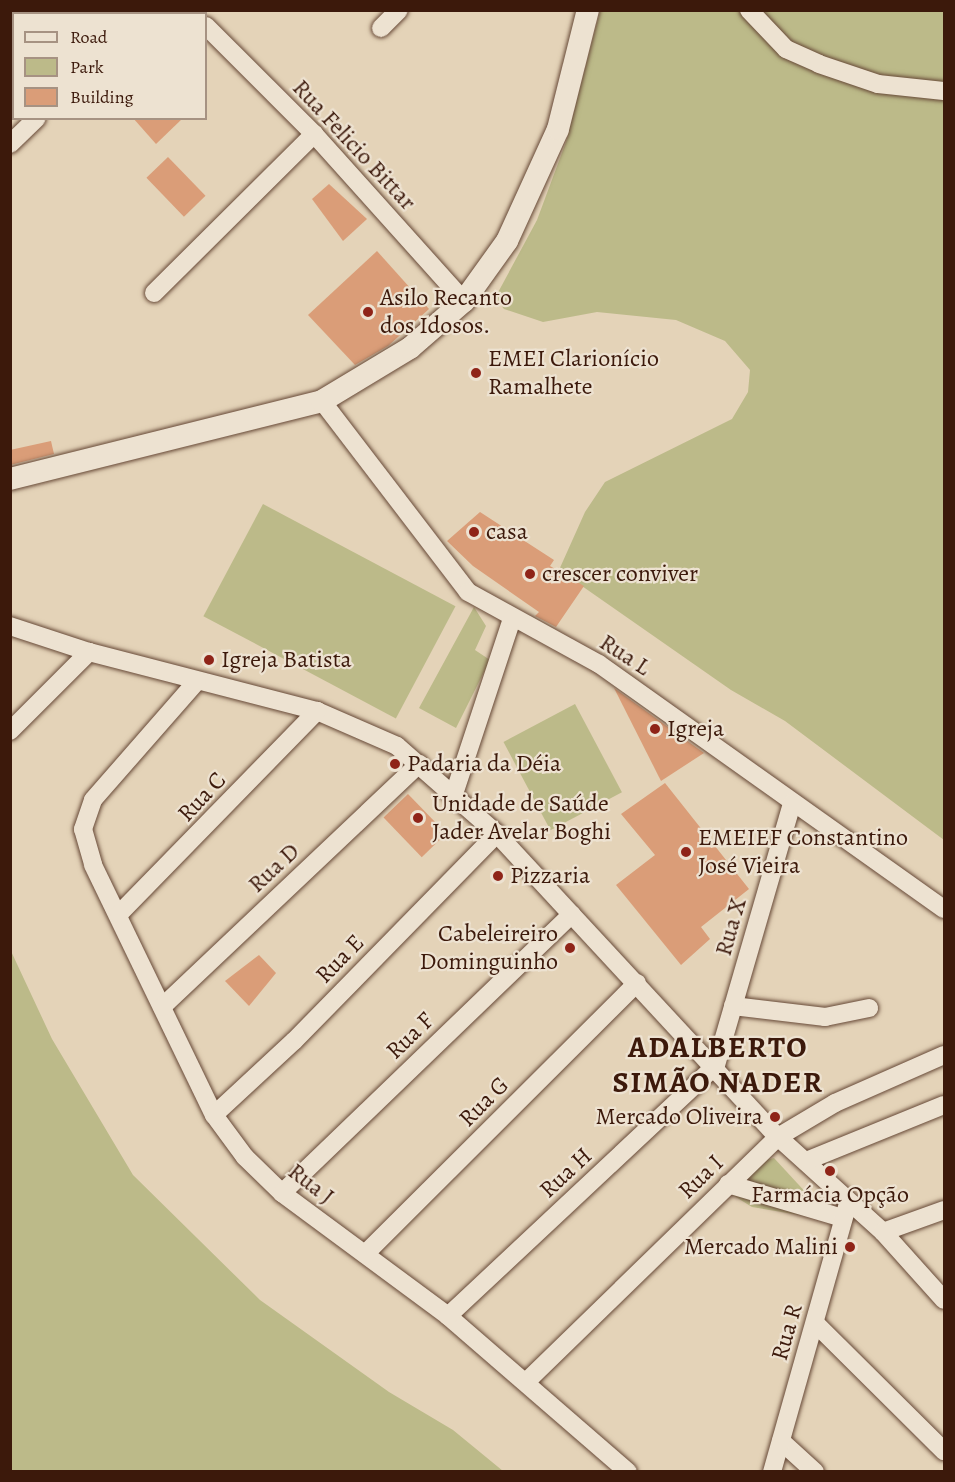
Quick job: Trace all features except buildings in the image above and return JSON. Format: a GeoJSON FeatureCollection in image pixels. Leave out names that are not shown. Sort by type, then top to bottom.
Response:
{"type":"FeatureCollection","features":[{"type":"Feature","properties":{"kind":"street"},"geometry":{"type":"LineString","coordinates":[[381,28],[399,10]]}},
{"type":"Feature","properties":{"kind":"street"},"geometry":{"type":"LineString","coordinates":[[10,479],[322,401],[410,348],[464,301],[507,241],[536,186],[558,129],[588,10]]}},
{"type":"Feature","properties":{"kind":"street"},"geometry":{"type":"LineString","coordinates":[[749,10],[786,49],[819,64],[878,84],[945,91]]}},
{"type":"Feature","properties":{"kind":"street","name":"Rua Felicio Bittar"},"geometry":{"type":"LineString","coordinates":[[207,27],[314,134],[464,301]]}},
{"type":"Feature","properties":{"kind":"street"},"geometry":{"type":"LineString","coordinates":[[10,144],[35,120]]}},
{"type":"Feature","properties":{"kind":"street"},"geometry":{"type":"LineString","coordinates":[[154,294],[314,134]]}},
{"type":"Feature","properties":{"kind":"street","name":"Rua L"},"geometry":{"type":"LineString","coordinates":[[322,401],[468,592],[512,619],[599,664],[792,803],[945,909]]}},
{"type":"Feature","properties":{"kind":"street"},"geometry":{"type":"LineString","coordinates":[[453,794],[512,619]]}},
{"type":"Feature","properties":{"kind":"street"},"geometry":{"type":"LineString","coordinates":[[10,626],[89,652],[317,711],[373,732],[419,764],[497,834],[716,1065],[778,1137],[806,1161],[846,1211]]}},
{"type":"Feature","properties":{"kind":"street"},"geometry":{"type":"LineString","coordinates":[[10,731],[89,652]]}},
{"type":"Feature","properties":{"kind":"street","name":"Rua J"},"geometry":{"type":"LineString","coordinates":[[197,681],[93,800],[83,818],[83,840],[214,1115],[244,1157],[282,1193],[448,1316],[628,1472]]}},
{"type":"Feature","properties":{"kind":"street","name":"Rua C"},"geometry":{"type":"LineString","coordinates":[[119,914],[317,711]]}},
{"type":"Feature","properties":{"kind":"street","name":"Rua D"},"geometry":{"type":"LineString","coordinates":[[162,1007],[419,764]]}},
{"type":"Feature","properties":{"kind":"street","name":"Rua X"},"geometry":{"type":"LineString","coordinates":[[716,1065],[792,803]]}},
{"type":"Feature","properties":{"kind":"street","name":"Rua E"},"geometry":{"type":"LineString","coordinates":[[214,1115],[294,1041],[497,834]]}},
{"type":"Feature","properties":{"kind":"street","name":"Rua F"},"geometry":{"type":"LineString","coordinates":[[282,1193],[572,914]]}},
{"type":"Feature","properties":{"kind":"street","name":"Rua G"},"geometry":{"type":"LineString","coordinates":[[365,1254],[637,983]]}},
{"type":"Feature","properties":{"kind":"street"},"geometry":{"type":"LineString","coordinates":[[733,1006],[825,1017],[869,1008]]}},
{"type":"Feature","properties":{"kind":"street","name":"Rua I"},"geometry":{"type":"LineString","coordinates":[[526,1382],[778,1137],[835,1102],[945,1056]]}},
{"type":"Feature","properties":{"kind":"street","name":"Rua H"},"geometry":{"type":"LineString","coordinates":[[448,1316],[716,1065]]}},
{"type":"Feature","properties":{"kind":"street"},"geometry":{"type":"LineString","coordinates":[[806,1161],[945,1105]]}},
{"type":"Feature","properties":{"kind":"street"},"geometry":{"type":"LineString","coordinates":[[728,1184],[846,1211],[883,1232],[945,1299]]}},
{"type":"Feature","properties":{"kind":"street"},"geometry":{"type":"LineString","coordinates":[[883,1232],[945,1210]]}},
{"type":"Feature","properties":{"kind":"street","name":"Rua R"},"geometry":{"type":"LineString","coordinates":[[772,1472],[846,1211]]}},
{"type":"Feature","properties":{"kind":"street"},"geometry":{"type":"LineString","coordinates":[[815,1323],[945,1452]]}},
{"type":"Feature","properties":{"kind":"street"},"geometry":{"type":"LineString","coordinates":[[781,1441],[815,1472]]}},
{"type":"Feature","properties":{"kind":"green space"},"geometry":{"type":"Polygon","coordinates":[[[600,11],[944,11],[944,840],[785,721],[731,690],[559,570],[585,512],[605,482],[732,419],[748,392],[750,370],[725,341],[676,320],[597,312],[543,322],[504,309],[495,298],[537,220],[566,142],[600,11]]]}},
{"type":"Feature","properties":{"kind":"green space"},"geometry":{"type":"Polygon","coordinates":[[[263,504],[455,606],[396,718],[203,616],[263,504]]]}},
{"type":"Feature","properties":{"kind":"green space"},"geometry":{"type":"Polygon","coordinates":[[[474,607],[486,626],[475,650],[490,660],[456,728],[419,708],[474,607]]]}},
{"type":"Feature","properties":{"kind":"green space"},"geometry":{"type":"Polygon","coordinates":[[[575,704],[622,792],[550,830],[503,742],[575,704]]]}},
{"type":"Feature","properties":{"kind":"green space"},"geometry":{"type":"Polygon","coordinates":[[[10,949],[52,1039],[133,1175],[260,1300],[389,1392],[453,1430],[503,1471],[11,1471],[10,949]]]}},
{"type":"Feature","properties":{"kind":"green space"},"geometry":{"type":"Polygon","coordinates":[[[774,1158],[822,1210],[817,1218],[752,1207],[731,1194],[763,1161],[774,1158]]]}},
{"type":"Feature","properties":{"kind":"place","name":"Asilo Recanto dos Idosos."},"geometry":{"type":"Point","coordinates":[368,312]}},
{"type":"Feature","properties":{"kind":"place","name":"EMEI Clarionício Ramalhete"},"geometry":{"type":"Point","coordinates":[476,373]}},
{"type":"Feature","properties":{"kind":"place","name":"casa"},"geometry":{"type":"Point","coordinates":[474,532]}},
{"type":"Feature","properties":{"kind":"place","name":"crescer conviver"},"geometry":{"type":"Point","coordinates":[530,574]}},
{"type":"Feature","properties":{"kind":"place","name":"Igreja Batista"},"geometry":{"type":"Point","coordinates":[209,660]}},
{"type":"Feature","properties":{"kind":"place","name":"Igreja"},"geometry":{"type":"Point","coordinates":[655,729]}},
{"type":"Feature","properties":{"kind":"place","name":"Padaria da Déia"},"geometry":{"type":"Point","coordinates":[395,764]}},
{"type":"Feature","properties":{"kind":"place","name":"Unidade de Saúde Jader Avelar Boghi"},"geometry":{"type":"Point","coordinates":[418,818]}},
{"type":"Feature","properties":{"kind":"place","name":"EMEIEF Constantino José Vieira"},"geometry":{"type":"Point","coordinates":[686,852]}},
{"type":"Feature","properties":{"kind":"place","name":"Pizzaria"},"geometry":{"type":"Point","coordinates":[498,876]}},
{"type":"Feature","properties":{"kind":"place","name":"Cabeleireiro Dominguinho"},"geometry":{"type":"Point","coordinates":[570,948]}},
{"type":"Feature","properties":{"kind":"place","name":"Mercado Oliveira"},"geometry":{"type":"Point","coordinates":[775,1117]}},
{"type":"Feature","properties":{"kind":"place","name":"Farmácia Opção"},"geometry":{"type":"Point","coordinates":[830,1171]}},
{"type":"Feature","properties":{"kind":"place","name":"Mercado Malini"},"geometry":{"type":"Point","coordinates":[850,1247]}},
{"type":"Feature","properties":{"kind":"district","name":"ADALBERTO SIMÃO NADER"},"geometry":{"type":"Point","coordinates":[718,1064]}}]}
